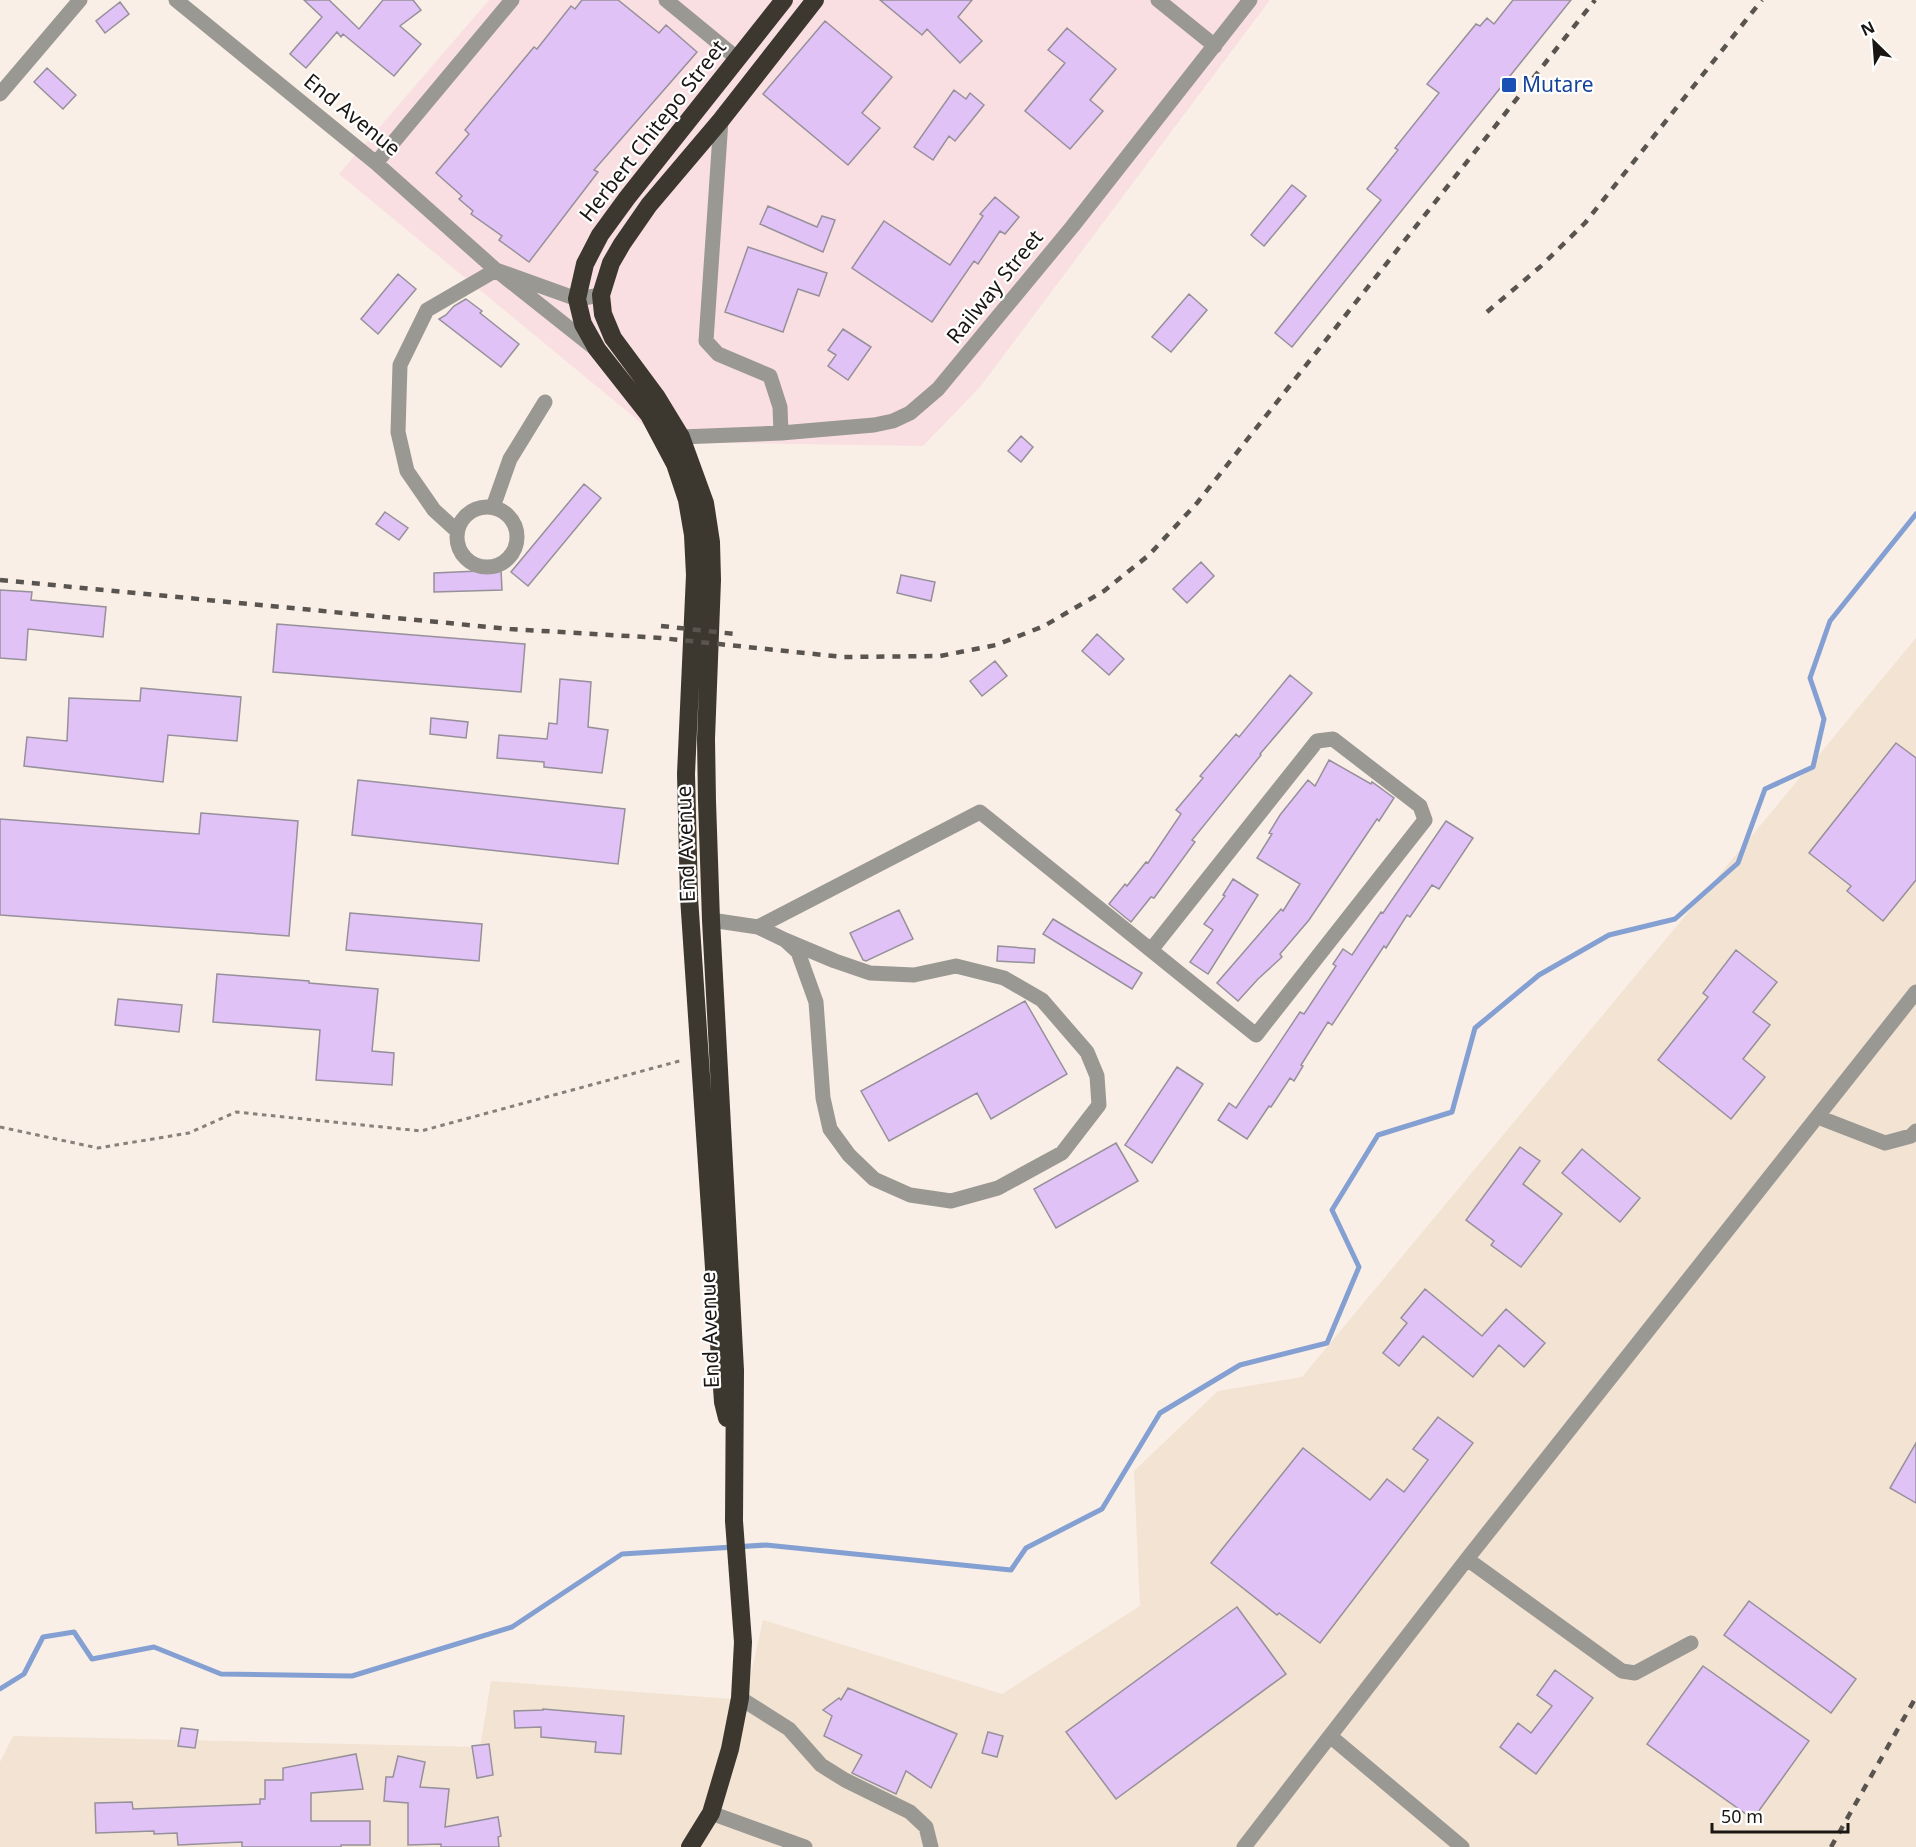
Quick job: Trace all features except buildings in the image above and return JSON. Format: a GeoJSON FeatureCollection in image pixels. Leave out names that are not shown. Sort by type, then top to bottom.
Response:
{"type":"FeatureCollection","features":[{"type":"Feature","properties":{"kind":"highway","name":"Herbert Chitepo Street"},"geometry":{"type":"LineString","coordinates":[[577,299],[585,264],[600,235],[783,0]]}},
{"type":"Feature","properties":{"kind":"highway","name":"Herbert Chitepo Street"},"geometry":{"type":"LineString","coordinates":[[601,295],[611,263],[649,205],[721,120],[815,0]]}},
{"type":"Feature","properties":{"kind":"highway","name":"End Avenue"},"geometry":{"type":"LineString","coordinates":[[601,295],[603,314],[613,338],[656,396],[681,437],[705,503],[711,542],[712,580],[706,739],[711,920],[735,1370],[734,1521],[742,1642],[740,1698],[730,1749],[711,1813],[690,1847]]}},
{"type":"Feature","properties":{"kind":"highway","name":"End Avenue"},"geometry":{"type":"LineString","coordinates":[[577,299],[583,324],[597,349],[649,415],[675,464],[687,501],[693,535],[695,575],[691,622],[686,774],[689,897],[723,1402],[733,1444]]}},
{"type":"Feature","properties":{"kind":"street"},"geometry":{"type":"LineString","coordinates":[[0,94],[80,0]]}},
{"type":"Feature","properties":{"kind":"street","name":"End Avenue"},"geometry":{"type":"LineString","coordinates":[[176,0],[376,163],[496,270],[597,349]]}},
{"type":"Feature","properties":{"kind":"street"},"geometry":{"type":"LineString","coordinates":[[376,163],[512,0]]}},
{"type":"Feature","properties":{"kind":"street"},"geometry":{"type":"LineString","coordinates":[[666,0],[738,59]]}},
{"type":"Feature","properties":{"kind":"street"},"geometry":{"type":"LineString","coordinates":[[1158,0],[1215,46]]}},
{"type":"Feature","properties":{"kind":"street","name":"Railway Street"},"geometry":{"type":"LineString","coordinates":[[681,437],[781,433],[874,425],[893,422],[910,413],[938,389],[1072,227],[1250,0]]}},
{"type":"Feature","properties":{"kind":"street"},"geometry":{"type":"LineString","coordinates":[[721,120],[706,341],[718,354],[770,376],[780,407],[781,433]]}},
{"type":"Feature","properties":{"kind":"street"},"geometry":{"type":"LineString","coordinates":[[457,531],[434,510],[407,471],[398,432],[400,365],[427,310],[496,270]]}},
{"type":"Feature","properties":{"kind":"street","name":"End Avenue"},"geometry":{"type":"LineString","coordinates":[[496,270],[577,299],[601,295]]}},
{"type":"Feature","properties":{"kind":"street"},"geometry":{"type":"LineString","coordinates":[[493,507],[510,459],[545,402]]}},
{"type":"Feature","properties":{"kind":"street"},"geometry":{"type":"LineString","coordinates":[[493,507],[502,510],[516,526],[518,536],[516,546],[512,555],[504,562],[495,566],[475,565],[460,551],[457,531],[460,522],[474,509],[493,507]]}},
{"type":"Feature","properties":{"kind":"street"},"geometry":{"type":"LineString","coordinates":[[758,927],[980,812],[1150,950],[1256,1035],[1425,820],[1420,806],[1333,739],[1317,741],[1150,950]]}},
{"type":"Feature","properties":{"kind":"street"},"geometry":{"type":"LineString","coordinates":[[711,920],[758,927],[835,961],[870,973],[914,975],[956,966],[1004,978],[1042,1000],[1087,1052],[1097,1076],[1099,1105],[1062,1153],[998,1188],[951,1201],[910,1195],[874,1179],[849,1155],[831,1129],[823,1098],[816,1002],[798,952],[785,940]]}},
{"type":"Feature","properties":{"kind":"street"},"geometry":{"type":"LineString","coordinates":[[1244,1847],[1467,1559],[1916,992]]}},
{"type":"Feature","properties":{"kind":"street"},"geometry":{"type":"LineString","coordinates":[[1818,1117],[1885,1143],[1911,1136],[1916,1131]]}},
{"type":"Feature","properties":{"kind":"street"},"geometry":{"type":"LineString","coordinates":[[1467,1559],[1622,1671],[1635,1673],[1691,1643]]}},
{"type":"Feature","properties":{"kind":"street"},"geometry":{"type":"LineString","coordinates":[[740,1698],[789,1729],[821,1765],[845,1780],[910,1812],[926,1827],[931,1847]]}},
{"type":"Feature","properties":{"kind":"street"},"geometry":{"type":"LineString","coordinates":[[1330,1736],[1462,1847]]}},
{"type":"Feature","properties":{"kind":"street"},"geometry":{"type":"LineString","coordinates":[[711,1813],[805,1847]]}},
{"type":"Feature","properties":{"kind":"path"},"geometry":{"type":"LineString","coordinates":[[0,1126],[98,1148],[189,1133],[236,1112],[421,1131],[699,1056]]}},
{"type":"Feature","properties":{"kind":"shaded area"},"geometry":{"type":"Polygon","coordinates":[[[489,0],[1270,0],[980,387],[923,446],[664,442],[339,174],[489,0]]]}},
{"type":"Feature","properties":{"kind":"shaded area"},"geometry":{"type":"Polygon","coordinates":[[[1916,638],[1916,1847],[0,1847],[0,1762],[13,1736],[480,1747],[491,1681],[745,1700],[763,1620],[1002,1694],[1140,1606],[1134,1471],[1218,1391],[1302,1377],[1916,638]]]}},
{"type":"Feature","properties":{"kind":"waterway"},"geometry":{"type":"LineString","coordinates":[[0,1689],[24,1674],[43,1637],[74,1632],[92,1659],[154,1647],[221,1674],[352,1676],[512,1627],[622,1554],[766,1545],[1011,1570],[1026,1548],[1102,1509],[1160,1413],[1240,1365],[1327,1343],[1359,1267],[1332,1210],[1378,1135],[1452,1112],[1475,1028],[1539,975],[1609,935],[1675,919],[1738,863],[1765,789],[1813,767],[1824,719],[1810,678],[1830,621],[1916,514]]}},
{"type":"Feature","properties":{"kind":"railway"},"geometry":{"type":"LineString","coordinates":[[0,580],[510,629],[661,638],[843,657],[940,656],[996,645],[1044,626],[1104,591],[1149,555],[1197,503],[1595,0]]}},
{"type":"Feature","properties":{"kind":"railway"},"geometry":{"type":"LineString","coordinates":[[1487,312],[1540,267],[1585,223],[1762,0]]}},
{"type":"Feature","properties":{"kind":"railway"},"geometry":{"type":"LineString","coordinates":[[661,626],[735,634]]}},
{"type":"Feature","properties":{"kind":"railway"},"geometry":{"type":"LineString","coordinates":[[1831,1847],[1916,1697]]}},
{"type":"Feature","properties":{"kind":"place","name":"Mutare"},"geometry":{"type":"Point","coordinates":[1509,85]}}]}
